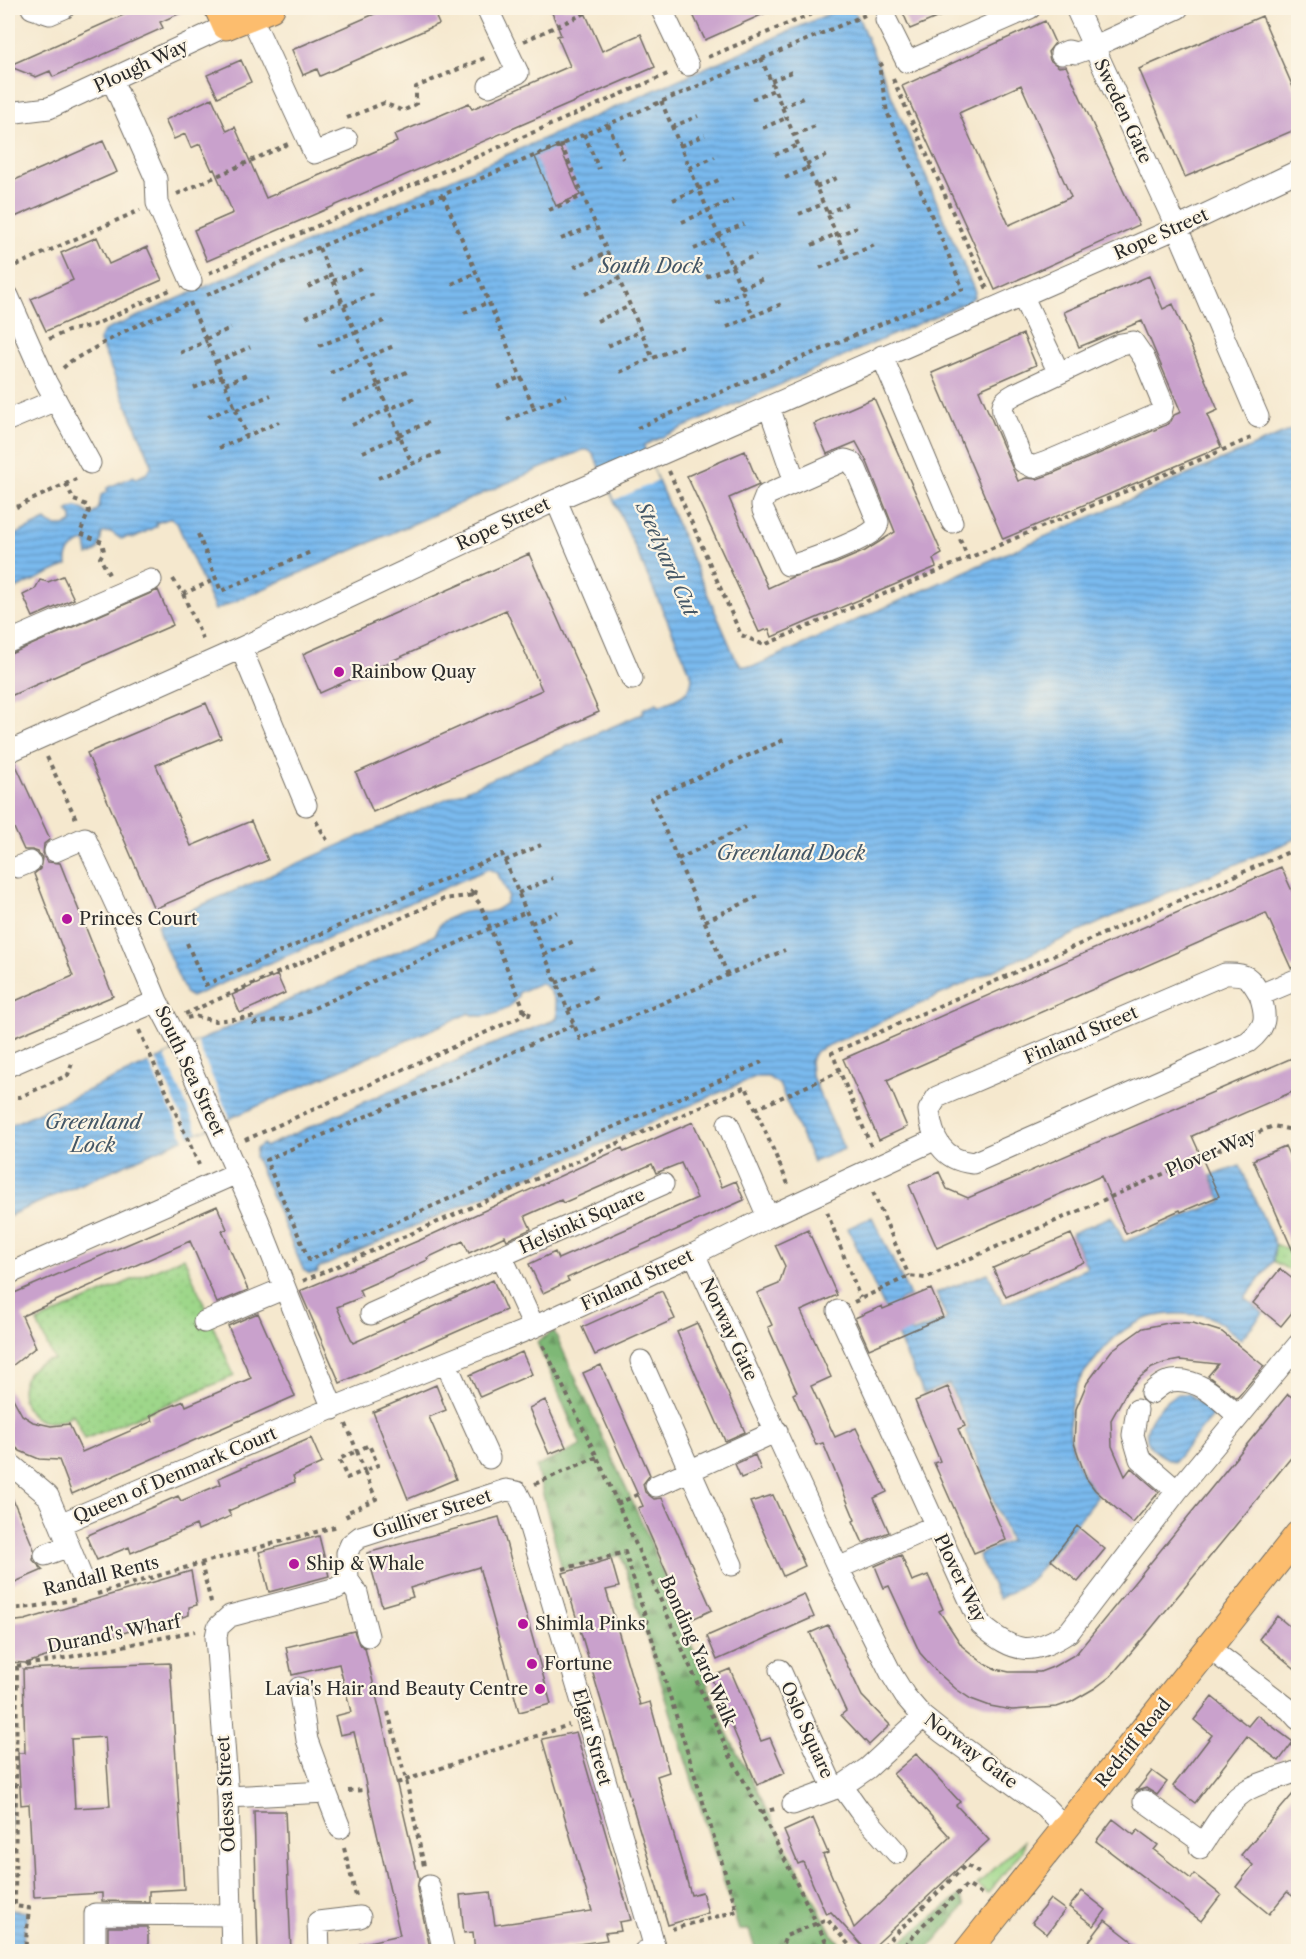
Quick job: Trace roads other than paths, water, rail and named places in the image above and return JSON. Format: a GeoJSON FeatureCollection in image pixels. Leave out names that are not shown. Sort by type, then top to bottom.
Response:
{"type":"FeatureCollection","features":[{"type":"Feature","properties":{"kind":"main road","name":"Plough Way"},"geometry":{"type":"LineString","coordinates":[[222,17],[261,12]]}},
{"type":"Feature","properties":{"kind":"main road","name":"Redriff Road"},"geometry":{"type":"LineString","coordinates":[[968,1952],[1299,1535]]}},
{"type":"Feature","properties":{"kind":"street"},"geometry":{"type":"LineString","coordinates":[[32,8],[50,14],[64,8]]}},
{"type":"Feature","properties":{"kind":"street"},"geometry":{"type":"LineString","coordinates":[[487,8],[518,73],[489,86]]}},
{"type":"Feature","properties":{"kind":"street"},"geometry":{"type":"LineString","coordinates":[[661,8],[688,65]]}},
{"type":"Feature","properties":{"kind":"street"},"geometry":{"type":"LineString","coordinates":[[874,20],[907,62],[1030,8]]}},
{"type":"Feature","properties":{"kind":"street"},"geometry":{"type":"LineString","coordinates":[[1074,55],[1076,8]]}},
{"type":"Feature","properties":{"kind":"street","name":"Sweden Gate"},"geometry":{"type":"LineString","coordinates":[[1178,8],[1074,55],[1177,228],[1258,417]]}},
{"type":"Feature","properties":{"kind":"street"},"geometry":{"type":"LineString","coordinates":[[261,12],[314,153],[346,130]]}},
{"type":"Feature","properties":{"kind":"street","name":"Plough Way"},"geometry":{"type":"LineString","coordinates":[[8,113],[49,108],[112,80],[222,17]]}},
{"type":"Feature","properties":{"kind":"street"},"geometry":{"type":"LineString","coordinates":[[112,80],[156,178],[157,203],[192,281]]}},
{"type":"Feature","properties":{"kind":"street","name":"Rope Street"},"geometry":{"type":"LineString","coordinates":[[8,752],[241,648],[556,500],[1177,228],[1299,171]]}},
{"type":"Feature","properties":{"kind":"street"},"geometry":{"type":"LineString","coordinates":[[1022,295],[1059,373]]}},
{"type":"Feature","properties":{"kind":"street"},"geometry":{"type":"LineString","coordinates":[[8,296],[56,400],[90,463]]}},
{"type":"Feature","properties":{"kind":"street"},"geometry":{"type":"LineString","coordinates":[[1133,342],[1144,358],[1163,409],[1156,416],[1047,462],[1033,467],[1028,466],[1023,462],[1002,406],[1004,401],[1015,394],[1059,373],[1122,344],[1133,342]]}},
{"type":"Feature","properties":{"kind":"street"},"geometry":{"type":"LineString","coordinates":[[882,356],[952,522]]}},
{"type":"Feature","properties":{"kind":"street"},"geometry":{"type":"LineString","coordinates":[[8,420],[56,400]]}},
{"type":"Feature","properties":{"kind":"street"},"geometry":{"type":"LineString","coordinates":[[769,407],[795,482]]}},
{"type":"Feature","properties":{"kind":"street"},"geometry":{"type":"LineString","coordinates":[[840,461],[851,462],[878,522],[877,526],[874,531],[861,538],[799,565],[788,565],[762,505],[766,495],[795,482],[840,461]]}},
{"type":"Feature","properties":{"kind":"street"},"geometry":{"type":"LineString","coordinates":[[556,500],[632,679]]}},
{"type":"Feature","properties":{"kind":"street"},"geometry":{"type":"LineString","coordinates":[[8,642],[151,580]]}},
{"type":"Feature","properties":{"kind":"street"},"geometry":{"type":"LineString","coordinates":[[241,648],[306,805]]}},
{"type":"Feature","properties":{"kind":"street","name":"South Sea Street"},"geometry":{"type":"LineString","coordinates":[[55,851],[85,838],[289,1286],[335,1408]]}},
{"type":"Feature","properties":{"kind":"street","name":"Finland Street"},"geometry":{"type":"LineString","coordinates":[[1240,973],[1251,980],[1260,995],[1265,1011],[1264,1025],[1248,1042],[973,1163],[960,1162],[945,1153],[936,1139],[928,1110],[937,1097],[1225,974],[1240,973]]}},
{"type":"Feature","properties":{"kind":"street"},"geometry":{"type":"LineString","coordinates":[[1260,995],[1299,979]]}},
{"type":"Feature","properties":{"kind":"street"},"geometry":{"type":"LineString","coordinates":[[8,1066],[158,1001]]}},
{"type":"Feature","properties":{"kind":"street"},"geometry":{"type":"LineString","coordinates":[[728,1124],[768,1217]]}},
{"type":"Feature","properties":{"kind":"street","name":"Finland Street"},"geometry":{"type":"LineString","coordinates":[[335,1408],[446,1363],[538,1335],[768,1217],[936,1139]]}},
{"type":"Feature","properties":{"kind":"street"},"geometry":{"type":"LineString","coordinates":[[8,1274],[237,1173]]}},
{"type":"Feature","properties":{"kind":"street","name":"Helsinki Square"},"geometry":{"type":"LineString","coordinates":[[371,1314],[663,1184]]}},
{"type":"Feature","properties":{"kind":"street","name":"Norway Gate"},"geometry":{"type":"LineString","coordinates":[[694,1254],[838,1568],[905,1696],[943,1733],[1046,1807],[1065,1828]]}},
{"type":"Feature","properties":{"kind":"street","name":"Helsinki Square"},"geometry":{"type":"LineString","coordinates":[[502,1257],[538,1335]]}},
{"type":"Feature","properties":{"kind":"street"},"geometry":{"type":"LineString","coordinates":[[204,1322],[289,1286]]}},
{"type":"Feature","properties":{"kind":"street","name":"Plover Way"},"geometry":{"type":"LineString","coordinates":[[838,1311],[981,1625],[996,1638],[1013,1647],[1031,1650],[1050,1645],[1069,1632],[1177,1491],[1299,1345]]}},
{"type":"Feature","properties":{"kind":"street"},"geometry":{"type":"LineString","coordinates":[[641,1361],[732,1565]]}},
{"type":"Feature","properties":{"kind":"street"},"geometry":{"type":"LineString","coordinates":[[446,1363],[489,1458]]}},
{"type":"Feature","properties":{"kind":"street"},"geometry":{"type":"LineString","coordinates":[[1151,1394],[1166,1382],[1192,1381],[1217,1396],[1238,1416]]}},
{"type":"Feature","properties":{"kind":"street","name":"Queen of Denmark Court"},"geometry":{"type":"LineString","coordinates":[[8,1462],[48,1496],[60,1524],[335,1408]]}},
{"type":"Feature","properties":{"kind":"street"},"geometry":{"type":"LineString","coordinates":[[1137,1410],[1133,1435],[1140,1459],[1177,1491]]}},
{"type":"Feature","properties":{"kind":"street"},"geometry":{"type":"LineString","coordinates":[[656,1486],[777,1431]]}},
{"type":"Feature","properties":{"kind":"street","name":"Gulliver Street"},"geometry":{"type":"LineString","coordinates":[[368,1636],[357,1593],[348,1580],[347,1553],[355,1530],[506,1490],[516,1492]]}},
{"type":"Feature","properties":{"kind":"street","name":"Elgar Street"},"geometry":{"type":"LineString","coordinates":[[516,1492],[523,1504],[544,1574],[651,1947]]}},
{"type":"Feature","properties":{"kind":"street"},"geometry":{"type":"LineString","coordinates":[[60,1524],[82,1578]]}},
{"type":"Feature","properties":{"kind":"street"},"geometry":{"type":"LineString","coordinates":[[838,1568],[935,1526]]}},
{"type":"Feature","properties":{"kind":"street"},"geometry":{"type":"LineString","coordinates":[[45,1555],[69,1546]]}},
{"type":"Feature","properties":{"kind":"street","name":"Odessa Street"},"geometry":{"type":"LineString","coordinates":[[232,1952],[228,1797],[216,1637],[218,1627],[230,1616],[337,1588],[348,1580]]}},
{"type":"Feature","properties":{"kind":"street"},"geometry":{"type":"LineString","coordinates":[[1209,1648],[1296,1709]]}},
{"type":"Feature","properties":{"kind":"street","name":"Oslo Square"},"geometry":{"type":"LineString","coordinates":[[780,1670],[838,1787],[897,1852]]}},
{"type":"Feature","properties":{"kind":"street"},"geometry":{"type":"LineString","coordinates":[[299,1688],[307,1740],[340,1828]]}},
{"type":"Feature","properties":{"kind":"street","name":"Oslo Square"},"geometry":{"type":"LineString","coordinates":[[793,1804],[838,1787],[868,1768],[924,1717]]}},
{"type":"Feature","properties":{"kind":"street"},"geometry":{"type":"LineString","coordinates":[[1144,1801],[1202,1845],[1239,1796],[1250,1789],[1299,1772]]}},
{"type":"Feature","properties":{"kind":"street"},"geometry":{"type":"LineString","coordinates":[[228,1797],[326,1792]]}},
{"type":"Feature","properties":{"kind":"street"},"geometry":{"type":"LineString","coordinates":[[429,1886],[444,1952]]}},
{"type":"Feature","properties":{"kind":"street"},"geometry":{"type":"LineString","coordinates":[[94,1952],[95,1914],[231,1916]]}},
{"type":"Feature","properties":{"kind":"street"},"geometry":{"type":"LineString","coordinates":[[319,1952],[318,1922],[360,1917]]}},
{"type":"Feature","properties":{"kind":"water","name":"Greenland Dock"},"geometry":{"type":"Polygon","coordinates":[[[842,8],[851,8],[858,17],[975,292],[974,297],[969,301],[644,445],[735,657],[742,666],[755,666],[984,563],[1298,427],[1298,838],[1136,906],[816,1051],[810,1061],[811,1074],[844,1149],[813,1162],[779,1084],[768,1077],[755,1077],[317,1269],[318,1272],[310,1274],[305,1271],[255,1157],[256,1149],[263,1144],[265,1147],[498,1042],[552,1021],[557,1018],[555,1003],[548,989],[540,983],[519,992],[512,1004],[498,1013],[483,1016],[469,1013],[8,1216],[8,1126],[435,935],[440,925],[456,915],[469,911],[485,913],[496,910],[506,903],[508,896],[497,872],[488,869],[191,997],[186,994],[159,932],[158,924],[644,713],[643,709],[676,699],[689,688],[692,676],[593,453],[588,450],[583,450],[215,610],[177,523],[171,518],[156,523],[157,526],[134,538],[121,539],[111,532],[102,533],[99,547],[95,552],[88,555],[86,542],[78,545],[69,553],[67,565],[11,591],[8,588],[8,538],[46,520],[58,526],[72,523],[72,516],[67,511],[71,508],[81,508],[92,515],[99,508],[101,495],[107,492],[107,488],[134,476],[135,479],[147,473],[151,467],[151,462],[99,340],[104,331],[842,8]]]}},
{"type":"Feature","properties":{"kind":"water"},"geometry":{"type":"Polygon","coordinates":[[[1240,1166],[1275,1244],[1273,1261],[1245,1298],[1263,1313],[1241,1339],[1207,1316],[1171,1314],[1146,1318],[1135,1323],[1106,1346],[1081,1378],[1073,1396],[1070,1411],[1071,1441],[1075,1456],[1081,1471],[1098,1496],[1031,1580],[999,1599],[978,1555],[1010,1541],[965,1430],[969,1428],[949,1384],[924,1394],[848,1228],[872,1217],[910,1296],[898,1301],[912,1333],[947,1319],[936,1293],[988,1273],[1003,1304],[1087,1268],[1072,1233],[1112,1216],[1124,1242],[1222,1201],[1211,1176],[1240,1166]]]}},
{"type":"Feature","properties":{"kind":"water"},"geometry":{"type":"Polygon","coordinates":[[[1179,1394],[1189,1394],[1213,1415],[1174,1462],[1152,1449],[1147,1435],[1155,1413],[1167,1401],[1179,1394]]]}},
{"type":"Feature","properties":{"kind":"water"},"geometry":{"type":"Polygon","coordinates":[[[8,1662],[12,1662],[9,1910],[27,1912],[22,1951],[8,1951],[8,1662]]]}},
{"type":"Feature","properties":{"kind":"place","name":"Rainbow Quay"},"geometry":{"type":"Point","coordinates":[339,672]}},
{"type":"Feature","properties":{"kind":"place","name":"Princes Court"},"geometry":{"type":"Point","coordinates":[67,919]}},
{"type":"Feature","properties":{"kind":"place","name":"Ship & Whale"},"geometry":{"type":"Point","coordinates":[294,1564]}},
{"type":"Feature","properties":{"kind":"place","name":"Shimla Pinks"},"geometry":{"type":"Point","coordinates":[523,1624]}},
{"type":"Feature","properties":{"kind":"place","name":"Fortune"},"geometry":{"type":"Point","coordinates":[532,1664]}},
{"type":"Feature","properties":{"kind":"place","name":"Lavia's Hair and Beauty Centre"},"geometry":{"type":"Point","coordinates":[540,1689]}},
{"type":"Feature","properties":{"kind":"water label","name":"South Dock"},"geometry":{"type":"Point","coordinates":[651,266]}},
{"type":"Feature","properties":{"kind":"water label","name":"Steelyard Cut"},"geometry":{"type":"Point","coordinates":[667,559]}},
{"type":"Feature","properties":{"kind":"water label","name":"Greenland Lock"},"geometry":{"type":"Point","coordinates":[93,1134]}}]}
